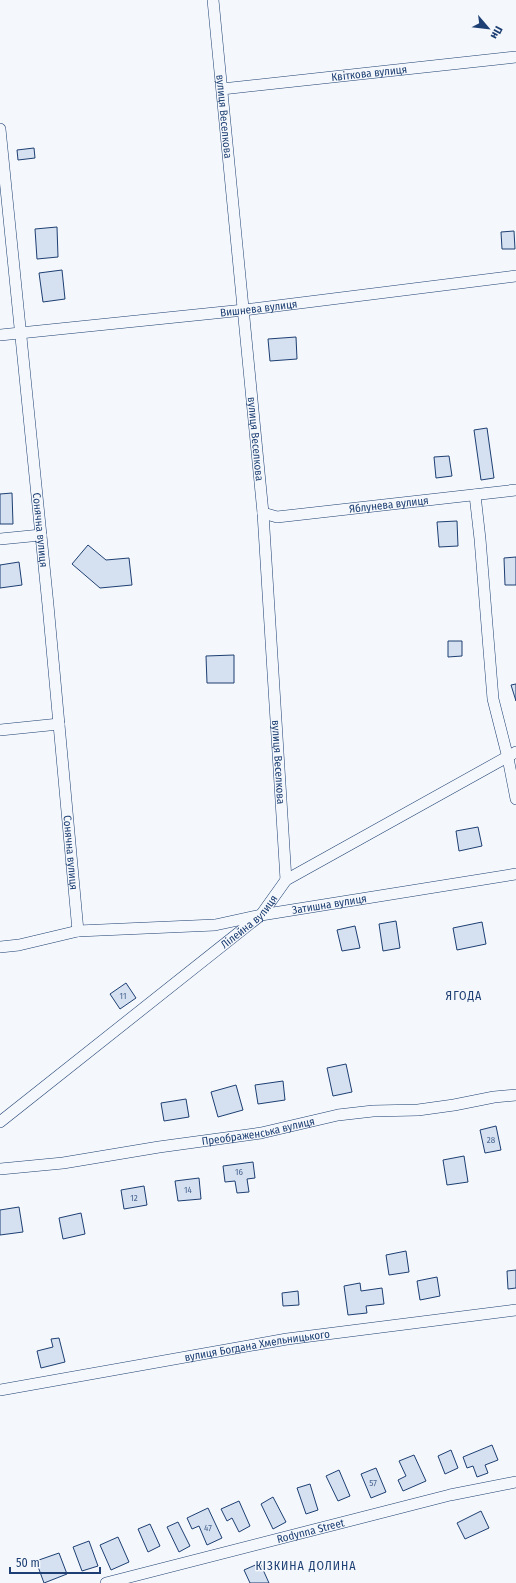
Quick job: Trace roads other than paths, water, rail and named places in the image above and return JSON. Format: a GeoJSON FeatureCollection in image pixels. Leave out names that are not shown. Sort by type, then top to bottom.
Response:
{"type":"FeatureCollection","features":[{"type":"Feature","properties":{"kind":"street","name":"вулиця Веселкова"},"geometry":{"type":"LineString","coordinates":[[213,0],[263,513],[286,880]]}},
{"type":"Feature","properties":{"kind":"street","name":"Квіткова вулиця"},"geometry":{"type":"LineString","coordinates":[[222,89],[516,57]]}},
{"type":"Feature","properties":{"kind":"street","name":"Сонячна вулиця"},"geometry":{"type":"LineString","coordinates":[[0,129],[78,931]]}},
{"type":"Feature","properties":{"kind":"street","name":"Вишнева вулиця"},"geometry":{"type":"LineString","coordinates":[[0,335],[244,310],[516,276]]}},
{"type":"Feature","properties":{"kind":"street","name":"Яблунева вулиця"},"geometry":{"type":"LineString","coordinates":[[263,513],[277,517],[516,490]]}},
{"type":"Feature","properties":{"kind":"street"},"geometry":{"type":"LineString","coordinates":[[475,495],[493,699],[512,755],[516,799]]}},
{"type":"Feature","properties":{"kind":"street"},"geometry":{"type":"LineString","coordinates":[[0,539],[40,535]]}},
{"type":"Feature","properties":{"kind":"street"},"geometry":{"type":"LineString","coordinates":[[0,730],[59,724]]}},
{"type":"Feature","properties":{"kind":"street","name":"Лілейна вулиця"},"geometry":{"type":"LineString","coordinates":[[0,1122],[261,915],[286,880],[512,755]]}},
{"type":"Feature","properties":{"kind":"street","name":"Затишна вулиця"},"geometry":{"type":"LineString","coordinates":[[0,947],[19,945],[78,931],[215,925],[261,915],[516,874]]}},
{"type":"Feature","properties":{"kind":"street","name":"Преображенська вулиця"},"geometry":{"type":"LineString","coordinates":[[0,1169],[63,1163],[159,1147],[261,1133],[338,1115],[373,1111],[418,1110],[494,1097],[516,1095]]}},
{"type":"Feature","properties":{"kind":"street","name":"вулиця Богдана Хмельницького"},"geometry":{"type":"LineString","coordinates":[[0,1390],[287,1339],[516,1310]]}},
{"type":"Feature","properties":{"kind":"street","name":"Rodynna Street"},"geometry":{"type":"LineString","coordinates":[[106,1583],[450,1495],[516,1482]]}},
{"type":"Feature","properties":{"kind":"district","name":"ЯГОДА"},"geometry":{"type":"Point","coordinates":[464,996]}},
{"type":"Feature","properties":{"kind":"district","name":"КІЗКИНА ДОЛИНА"},"geometry":{"type":"Point","coordinates":[306,1566]}}]}
